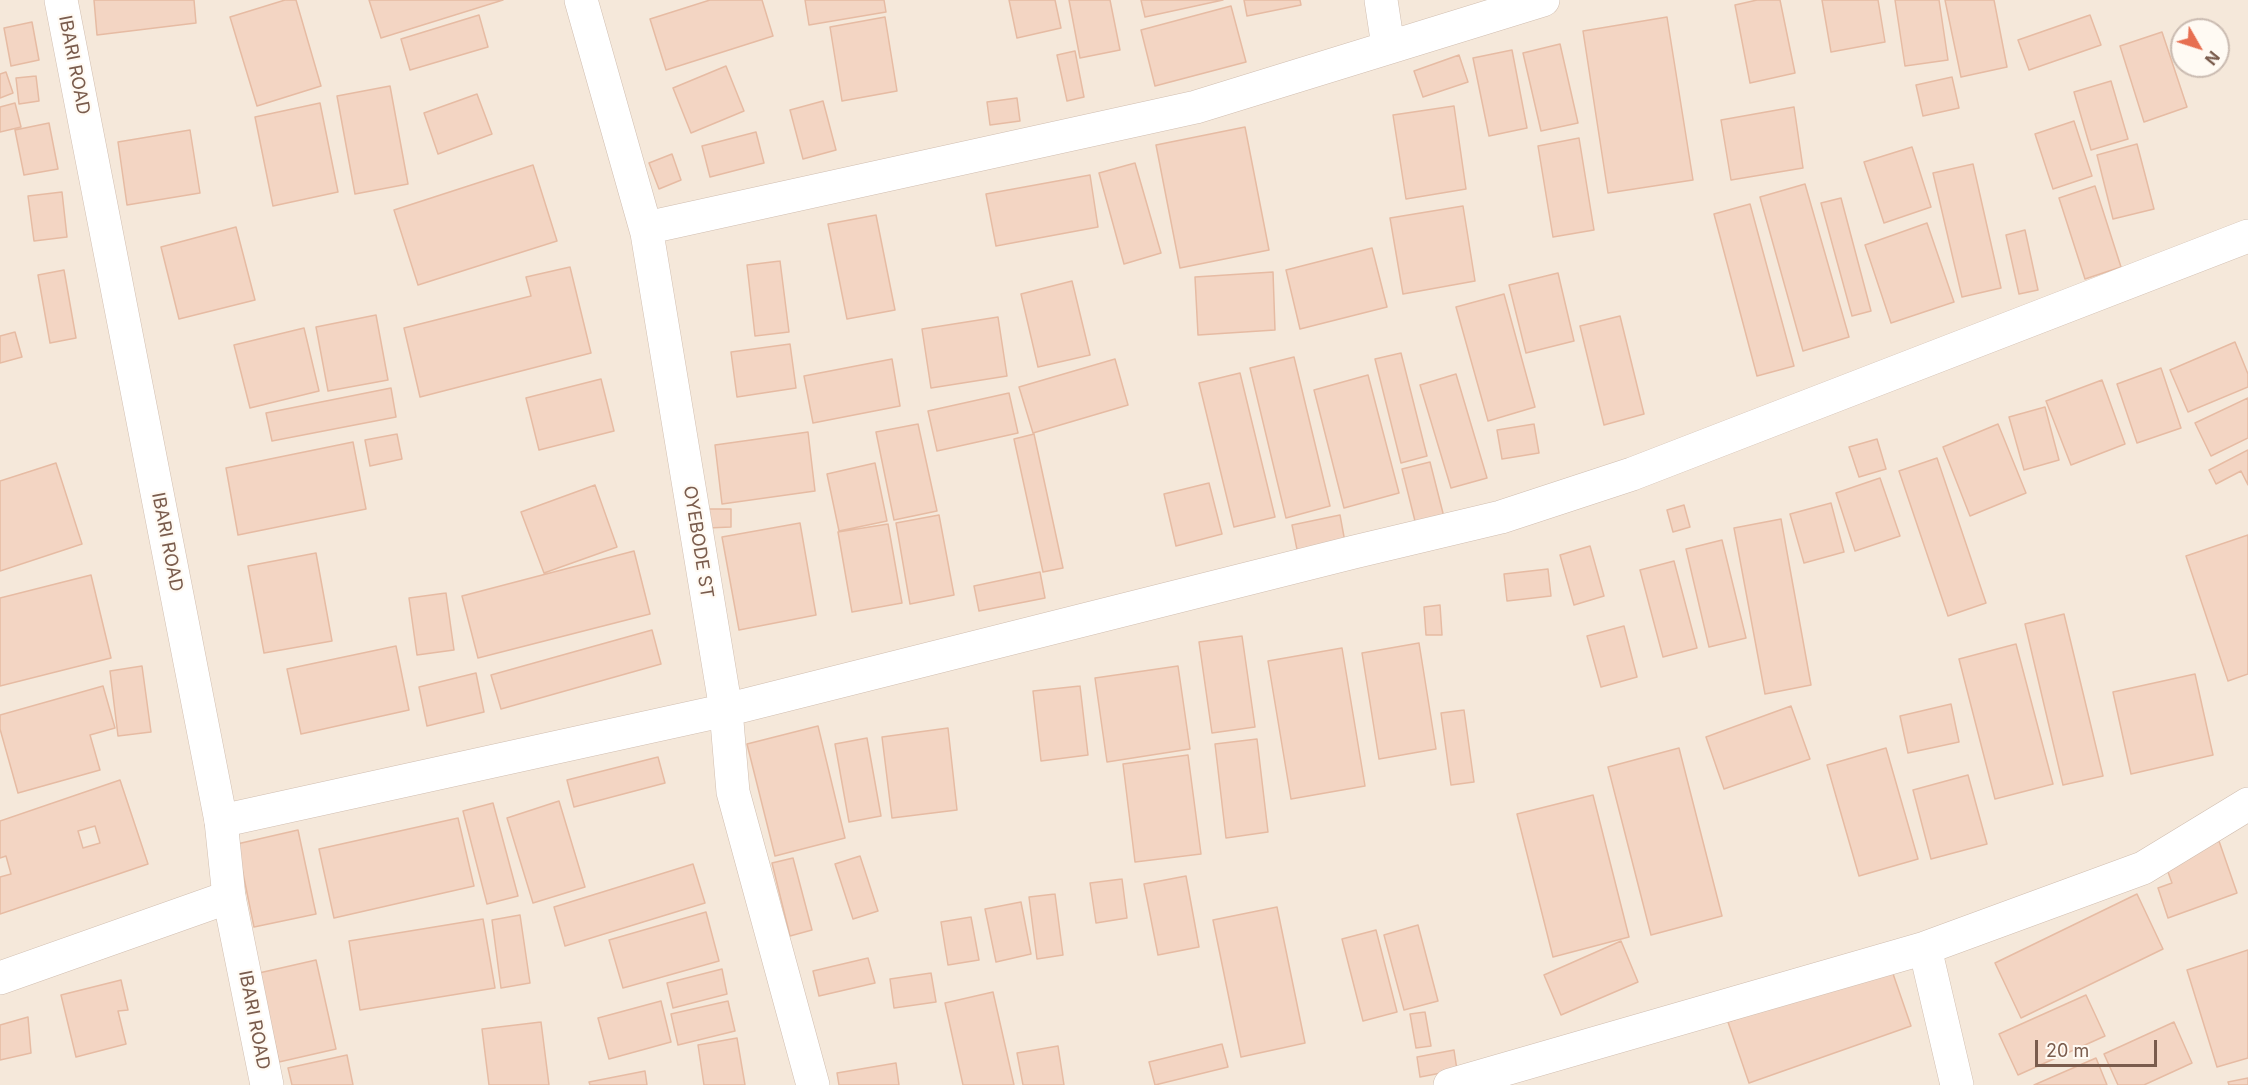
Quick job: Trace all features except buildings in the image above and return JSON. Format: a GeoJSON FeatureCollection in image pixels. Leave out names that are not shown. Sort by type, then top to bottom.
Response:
{"type":"FeatureCollection","features":[{"type":"Feature","properties":{"kind":"street","name":"IBARI ROAD"},"geometry":{"type":"LineString","coordinates":[[62,0],[221,821],[229,897],[267,1085]]}},
{"type":"Feature","properties":{"kind":"street","name":"OYEBODE ST"},"geometry":{"type":"LineString","coordinates":[[581,0],[646,228],[726,710],[734,792],[813,1085]]}},
{"type":"Feature","properties":{"kind":"street"},"geometry":{"type":"LineString","coordinates":[[1380,0],[1388,46]]}},
{"type":"Feature","properties":{"kind":"street"},"geometry":{"type":"LineString","coordinates":[[646,228],[1196,107],[1543,0]]}},
{"type":"Feature","properties":{"kind":"street"},"geometry":{"type":"LineString","coordinates":[[221,821],[726,710],[1501,517],[1632,474],[2248,236]]}},
{"type":"Feature","properties":{"kind":"street"},"geometry":{"type":"LineString","coordinates":[[1450,1085],[1925,948],[2143,868],[2248,804]]}},
{"type":"Feature","properties":{"kind":"street"},"geometry":{"type":"LineString","coordinates":[[0,978],[229,897]]}},
{"type":"Feature","properties":{"kind":"street"},"geometry":{"type":"LineString","coordinates":[[1925,948],[1957,1085]]}},
{"type":"Feature","properties":{"kind":"shaded area"},"geometry":{"type":"Polygon","coordinates":[[[0,0],[2248,0],[2248,1085],[0,1085],[0,0]]]}}]}
